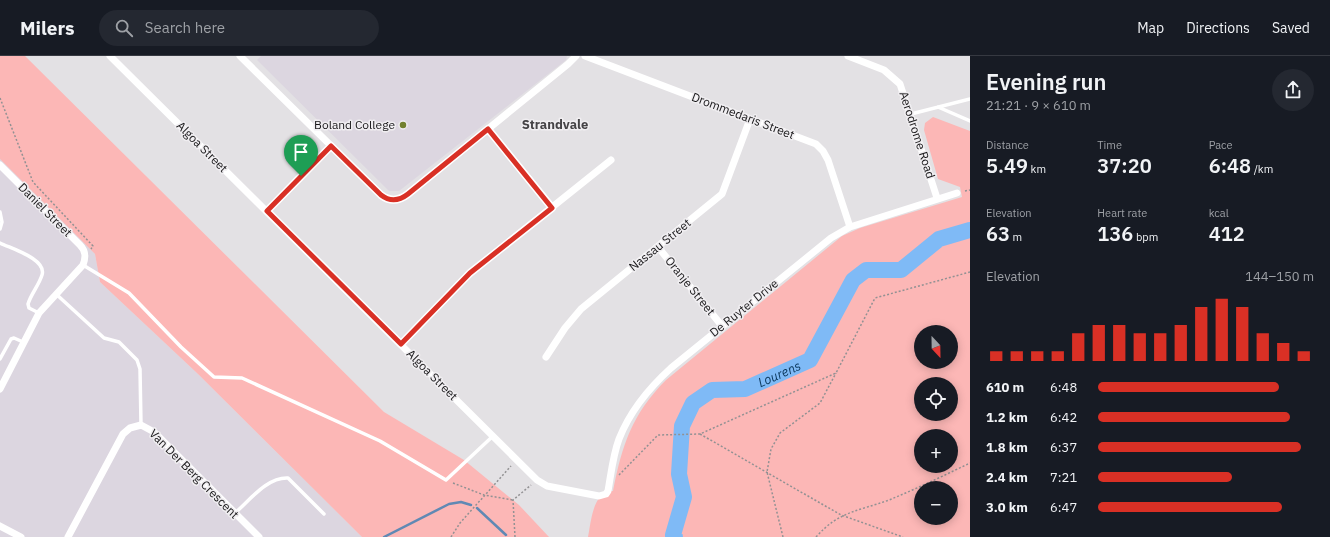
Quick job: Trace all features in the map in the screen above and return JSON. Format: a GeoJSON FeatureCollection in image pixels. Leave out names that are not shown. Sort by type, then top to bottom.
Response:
{"type":"FeatureCollection","features":[{"type":"Feature","properties":{"kind":"street","name":"Algoa Street"},"geometry":{"type":"LineString","coordinates":[[110,56],[537,480],[547,486],[599,496]]}},
{"type":"Feature","properties":{"kind":"street"},"geometry":{"type":"LineString","coordinates":[[240,56],[381,195],[389,200],[398,200],[408,194],[576,56]]}},
{"type":"Feature","properties":{"kind":"street","name":"Drommedaris Street"},"geometry":{"type":"LineString","coordinates":[[585,56],[811,142],[823,151],[828,160],[850,227]]}},
{"type":"Feature","properties":{"kind":"street","name":"Aerodrome Road"},"geometry":{"type":"LineString","coordinates":[[848,56],[879,68],[893,76],[903,89],[937,198]]}},
{"type":"Feature","properties":{"kind":"street","name":"Nassau Street"},"geometry":{"type":"LineString","coordinates":[[546,357],[565,328],[581,309],[722,194],[750,119]]}},
{"type":"Feature","properties":{"kind":"street"},"geometry":{"type":"LineString","coordinates":[[488,129],[552,208]]}},
{"type":"Feature","properties":{"kind":"street"},"geometry":{"type":"LineString","coordinates":[[267,211],[331,146]]}},
{"type":"Feature","properties":{"kind":"street"},"geometry":{"type":"LineString","coordinates":[[401,344],[470,273],[610,160]]}},
{"type":"Feature","properties":{"kind":"street","name":"Daniel Street"},"geometry":{"type":"LineString","coordinates":[[0,165],[80,245],[84,250],[85,257]]}},
{"type":"Feature","properties":{"kind":"street","name":"De Ruyter Drive"},"geometry":{"type":"LineString","coordinates":[[599,496],[606,494],[608,490],[618,441],[629,418],[643,397],[671,368],[831,238],[850,227],[937,198],[957,193]]}},
{"type":"Feature","properties":{"kind":"street","name":"Oranje Street"},"geometry":{"type":"LineString","coordinates":[[658,246],[722,326]]}},
{"type":"Feature","properties":{"kind":"street"},"geometry":{"type":"LineString","coordinates":[[0,389],[39,313],[55,293],[83,265],[85,257]]}},
{"type":"Feature","properties":{"kind":"street","name":"Van Der Berg Crescent"},"geometry":{"type":"LineString","coordinates":[[68,537],[123,434],[130,428],[140,425],[154,432],[259,537]]}},
{"type":"Feature","properties":{"kind":"street"},"geometry":{"type":"LineString","coordinates":[[0,526],[21,537]]}},
{"type":"Feature","properties":{"kind":"lane"},"geometry":{"type":"LineString","coordinates":[[911,114],[970,99]]}},
{"type":"Feature","properties":{"kind":"lane"},"geometry":{"type":"LineString","coordinates":[[938,107],[970,121]]}},
{"type":"Feature","properties":{"kind":"lane"},"geometry":{"type":"LineString","coordinates":[[0,212],[2,222],[0,229]]}},
{"type":"Feature","properties":{"kind":"lane"},"geometry":{"type":"LineString","coordinates":[[0,243],[37,261],[42,266],[42,276],[28,304],[29,308],[39,313]]}},
{"type":"Feature","properties":{"kind":"lane"},"geometry":{"type":"LineString","coordinates":[[83,265],[128,293],[181,347],[214,377],[242,378],[380,441],[446,480],[492,436]]}},
{"type":"Feature","properties":{"kind":"lane"},"geometry":{"type":"LineString","coordinates":[[55,293],[104,338],[119,342],[136,360],[140,369],[140,425]]}},
{"type":"Feature","properties":{"kind":"lane"},"geometry":{"type":"LineString","coordinates":[[0,359],[11,339],[16,338],[23,342]]}},
{"type":"Feature","properties":{"kind":"lane"},"geometry":{"type":"LineString","coordinates":[[234,513],[267,484],[280,478],[288,478],[324,514]]}},
{"type":"Feature","properties":{"kind":"path"},"geometry":{"type":"LineString","coordinates":[[0,98],[33,182],[93,246],[85,257]]}},
{"type":"Feature","properties":{"kind":"path"},"geometry":{"type":"LineString","coordinates":[[783,537],[767,472],[771,449],[780,433],[820,403],[875,298],[970,272]]}},
{"type":"Feature","properties":{"kind":"path"},"geometry":{"type":"LineString","coordinates":[[618,479],[620,473],[658,435],[700,434],[836,373]]}},
{"type":"Feature","properties":{"kind":"path"},"geometry":{"type":"LineString","coordinates":[[700,434],[841,515],[903,537]]}},
{"type":"Feature","properties":{"kind":"path"},"geometry":{"type":"LineString","coordinates":[[451,537],[460,523],[484,495],[517,460]]}},
{"type":"Feature","properties":{"kind":"path"},"geometry":{"type":"LineString","coordinates":[[816,537],[841,515],[887,500],[970,463]]}},
{"type":"Feature","properties":{"kind":"path"},"geometry":{"type":"LineString","coordinates":[[446,480],[484,495],[513,500],[537,480]]}},
{"type":"Feature","properties":{"kind":"path"},"geometry":{"type":"LineString","coordinates":[[513,500],[515,537]]}},
{"type":"Feature","properties":{"kind":"shaded area"},"geometry":{"type":"Polygon","coordinates":[[[0,56],[25,56],[384,412],[464,460],[519,505],[549,537],[362,537],[198,374],[100,282],[95,254],[0,159],[0,56]]]}},
{"type":"Feature","properties":{"kind":"shaded area","name":"Boland College"},"geometry":{"type":"Polygon","coordinates":[[[261,56],[567,56],[566,60],[399,191],[389,191],[257,60],[261,56]]]}},
{"type":"Feature","properties":{"kind":"shaded area"},"geometry":{"type":"Polygon","coordinates":[[[933,117],[970,131],[970,537],[588,537],[594,508],[597,501],[606,492],[613,491],[620,459],[630,431],[645,405],[666,380],[842,236],[860,228],[962,197],[960,187],[938,179],[924,130],[925,123],[933,117]]]}},
{"type":"Feature","properties":{"kind":"shaded area"},"geometry":{"type":"Polygon","coordinates":[[[0,159],[95,254],[100,282],[198,374],[362,537],[0,537],[0,159]]]}},
{"type":"Feature","properties":{"kind":"waterway","name":"Lourens"},"geometry":{"type":"LineString","coordinates":[[675,537],[673,535],[684,497],[679,474],[682,426],[693,403],[712,390],[745,389],[810,360],[853,280],[866,270],[901,270],[939,239],[970,230]]}},
{"type":"Feature","properties":{"kind":"waterway"},"geometry":{"type":"LineString","coordinates":[[384,537],[449,504],[461,502],[471,505]]}},
{"type":"Feature","properties":{"kind":"waterway"},"geometry":{"type":"LineString","coordinates":[[477,508],[506,535]]}},
{"type":"Feature","properties":{"kind":"place","name":"Boland College"},"geometry":{"type":"Point","coordinates":[403,125]}},
{"type":"Feature","properties":{"kind":"district","name":"Strandvale"},"geometry":{"type":"Point","coordinates":[555,124]}},
{"type":"Feature","properties":{"kind":"route"},"geometry":{"type":"LineString","coordinates":[[488,129],[552,208],[470,273],[401,344],[267,211],[301,176],[331,146],[384,198],[389,200],[402,199],[488,129]]}}]}
